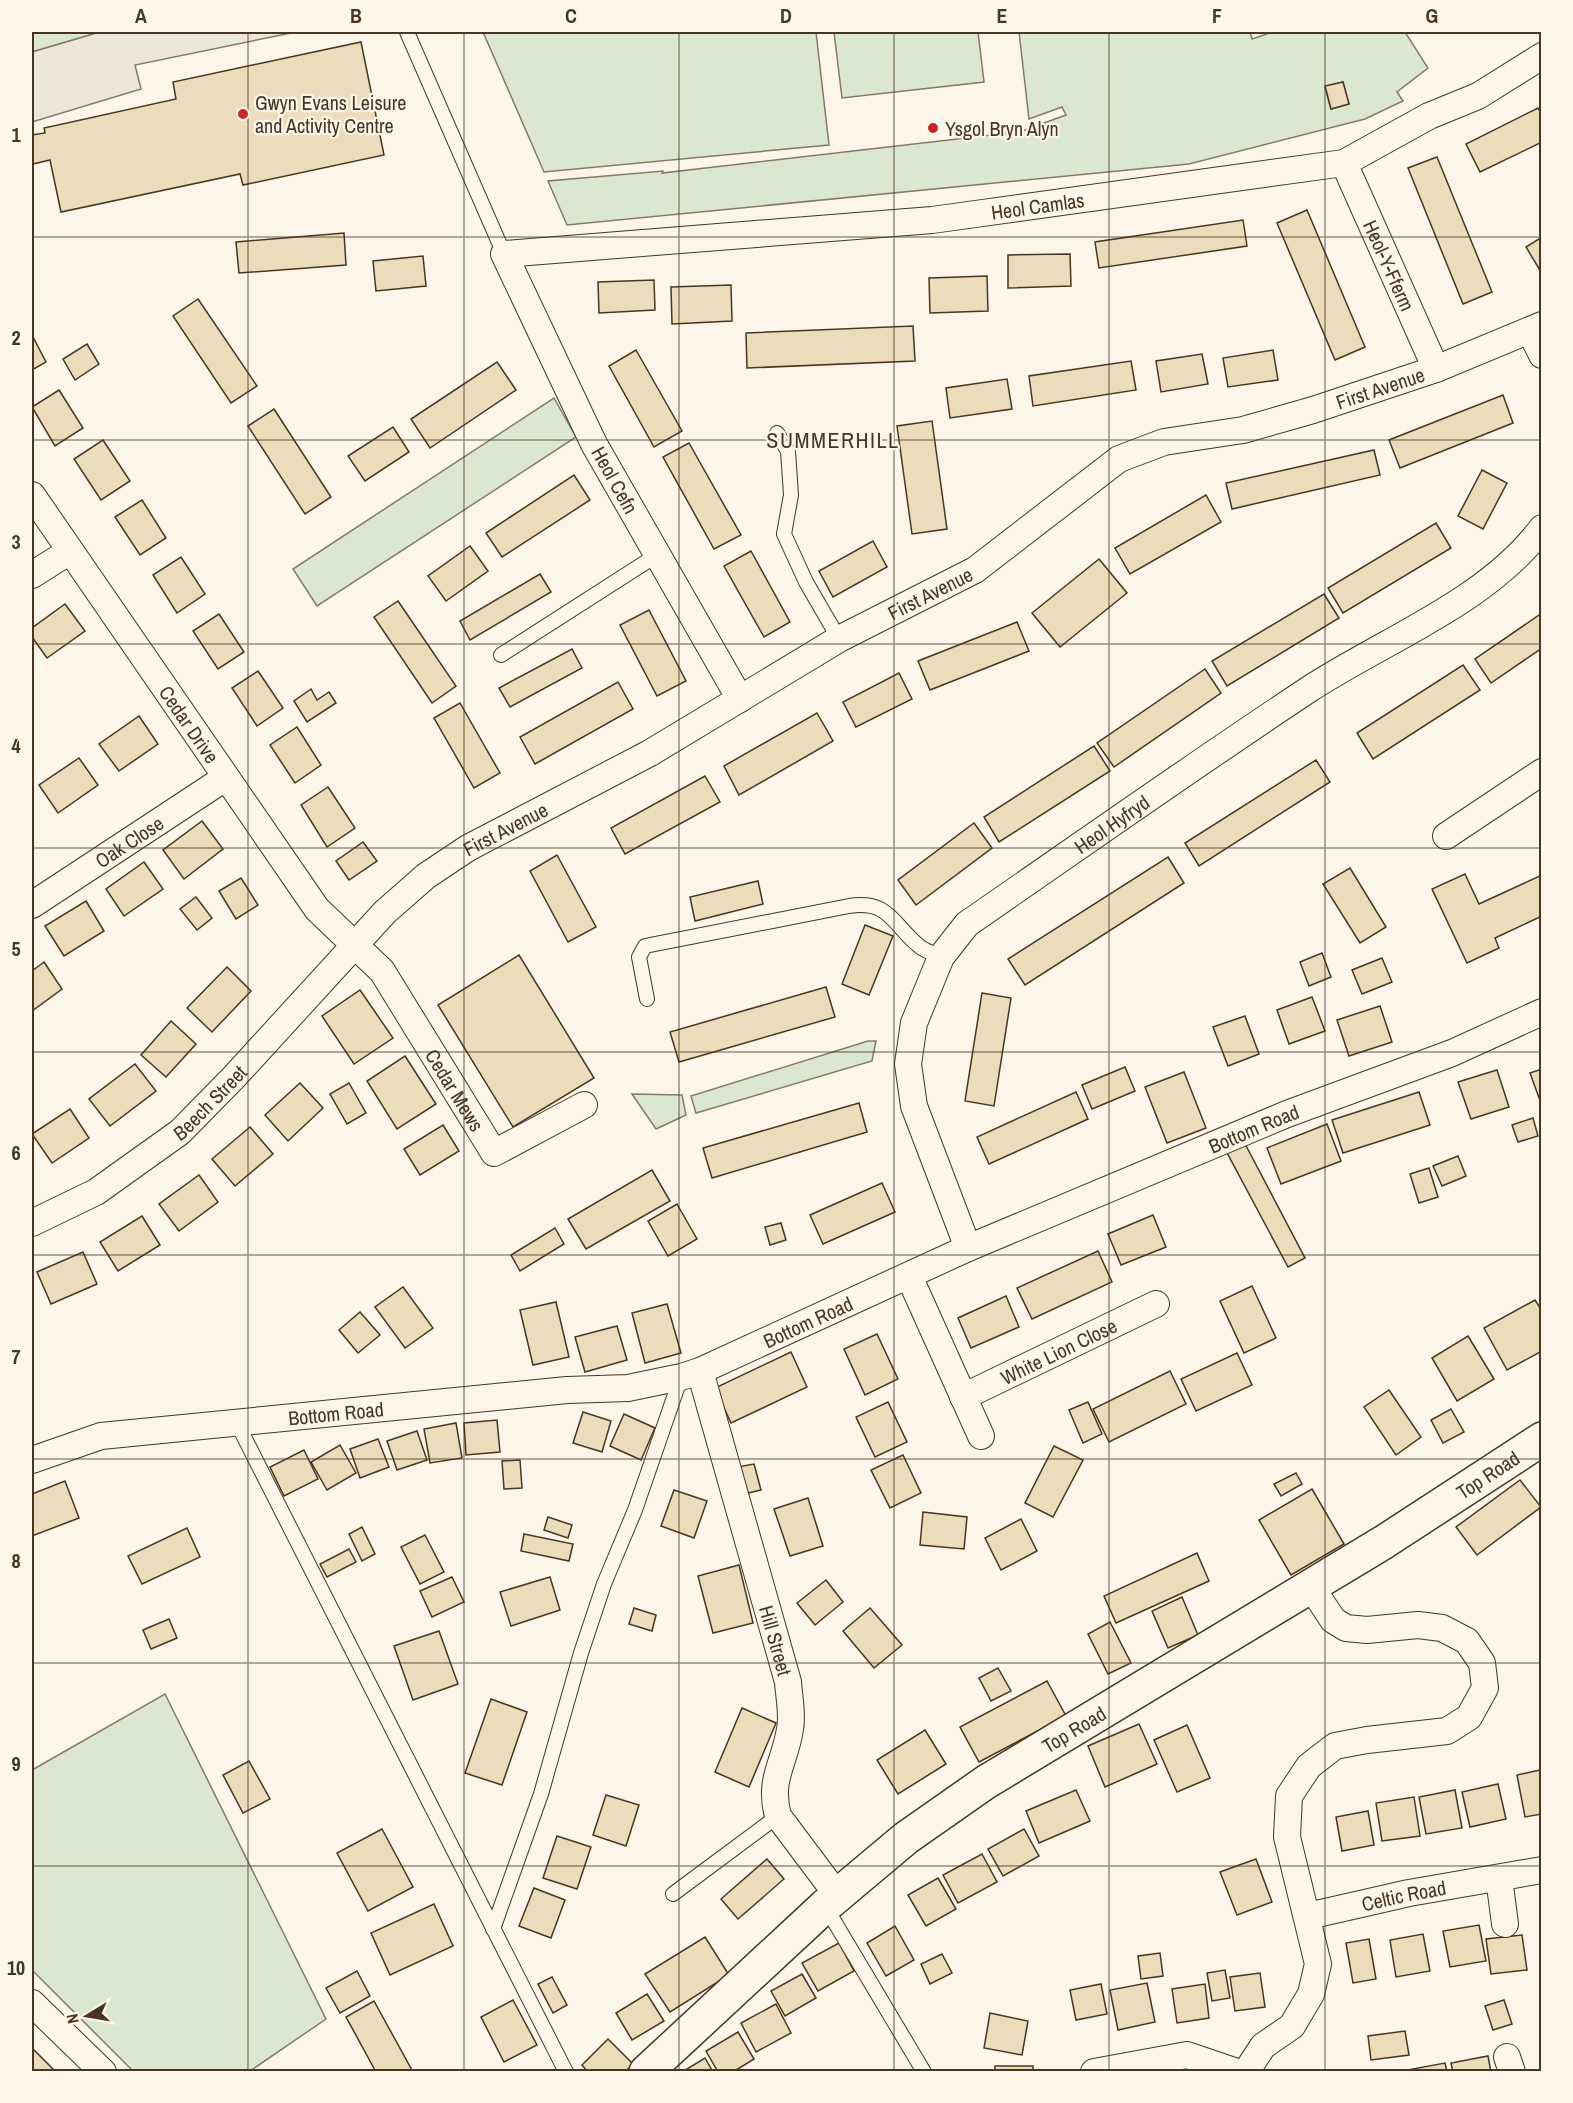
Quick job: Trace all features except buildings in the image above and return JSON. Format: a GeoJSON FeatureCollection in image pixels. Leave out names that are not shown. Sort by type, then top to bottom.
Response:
{"type":"FeatureCollection","features":[{"type":"Feature","properties":{"kind":"street","name":"Heol Camlas"},"geometry":{"type":"LineString","coordinates":[[504,254],[932,220],[1344,163],[1429,116],[1478,96],[1542,56]]}},
{"type":"Feature","properties":{"kind":"street","name":"Heol-Y-Fferm"},"geometry":{"type":"LineString","coordinates":[[1344,163],[1436,369]]}},
{"type":"Feature","properties":{"kind":"street","name":"Heol Cefn"},"geometry":{"type":"LineString","coordinates":[[504,254],[594,444],[740,699]]}},
{"type":"Feature","properties":{"kind":"street","name":"First Avenue"},"geometry":{"type":"LineString","coordinates":[[355,945],[386,912],[426,876],[468,848],[650,753],[839,639],[975,570],[1119,459],[1164,442],[1243,430],[1314,410],[1436,369],[1536,328]]}},
{"type":"Feature","properties":{"kind":"street"},"geometry":{"type":"LineString","coordinates":[[1536,328],[1542,355]]}},
{"type":"Feature","properties":{"kind":"street","name":"Cedar Drive"},"geometry":{"type":"LineString","coordinates":[[32,495],[317,909],[355,945]]}},
{"type":"Feature","properties":{"kind":"street","name":"Heol Hyfryd"},"geometry":{"type":"LineString","coordinates":[[968,1248],[914,1106],[908,1064],[914,1023],[941,957],[967,924],[1310,689],[1489,582],[1527,548],[1542,528]]}},
{"type":"Feature","properties":{"kind":"street"},"geometry":{"type":"LineString","coordinates":[[32,575],[70,551]]}},
{"type":"Feature","properties":{"kind":"street"},"geometry":{"type":"LineString","coordinates":[[1446,836],[1542,772]]}},
{"type":"Feature","properties":{"kind":"street","name":"Oak Close"},"geometry":{"type":"LineString","coordinates":[[32,905],[225,778]]}},
{"type":"Feature","properties":{"kind":"street","name":"Cedar Mews"},"geometry":{"type":"LineString","coordinates":[[355,945],[382,971],[494,1153],[584,1105]]}},
{"type":"Feature","properties":{"kind":"street","name":"Beech Street"},"geometry":{"type":"LineString","coordinates":[[32,1223],[96,1192],[180,1132],[355,945]]}},
{"type":"Feature","properties":{"kind":"street","name":"Bottom Road"},"geometry":{"type":"LineString","coordinates":[[32,1460],[101,1436],[567,1389],[628,1388],[691,1374],[968,1248],[1287,1114],[1452,1053],[1542,1012]]}},
{"type":"Feature","properties":{"kind":"street"},"geometry":{"type":"LineString","coordinates":[[909,1276],[981,1436]]}},
{"type":"Feature","properties":{"kind":"street","name":"White Lion Close"},"geometry":{"type":"LineString","coordinates":[[963,1397],[1156,1304]]}},
{"type":"Feature","properties":{"kind":"street","name":"Hill Street"},"geometry":{"type":"LineString","coordinates":[[691,1374],[788,1682],[791,1728],[774,1780],[774,1800],[778,1816],[831,1901]]}},
{"type":"Feature","properties":{"kind":"street","name":"Top Road"},"geometry":{"type":"LineString","coordinates":[[646,2072],[831,1901],[906,1838],[986,1782],[1384,1542],[1542,1439]]}},
{"type":"Feature","properties":{"kind":"street"},"geometry":{"type":"LineString","coordinates":[[1246,2072],[1263,2046],[1292,2026],[1311,1994],[1318,1964],[1287,1837],[1289,1796],[1309,1766],[1335,1746],[1447,1731],[1469,1717],[1485,1688],[1482,1663],[1467,1641],[1442,1628],[1418,1625],[1367,1629],[1346,1628],[1333,1620],[1310,1585]]}},
{"type":"Feature","properties":{"kind":"street","name":"Celtic Road"},"geometry":{"type":"LineString","coordinates":[[1308,1916],[1540,1870]]}},
{"type":"Feature","properties":{"kind":"street"},"geometry":{"type":"LineString","coordinates":[[1499,1878],[1505,1924]]}},
{"type":"Feature","properties":{"kind":"street"},"geometry":{"type":"LineString","coordinates":[[32,2003],[99,2070]]}},
{"type":"Feature","properties":{"kind":"street"},"geometry":{"type":"LineString","coordinates":[[1094,2072],[1187,2055],[1238,2072]]}},
{"type":"Feature","properties":{"kind":"lane"},"geometry":{"type":"LineString","coordinates":[[407,32],[504,254]]}},
{"type":"Feature","properties":{"kind":"lane"},"geometry":{"type":"LineString","coordinates":[[777,433],[788,451],[791,495],[784,534],[806,582],[839,639]]}},
{"type":"Feature","properties":{"kind":"lane"},"geometry":{"type":"LineString","coordinates":[[501,655],[657,555]]}},
{"type":"Feature","properties":{"kind":"lane"},"geometry":{"type":"LineString","coordinates":[[647,999],[639,957],[645,946],[856,905],[876,906],[884,910],[920,947],[941,957]]}},
{"type":"Feature","properties":{"kind":"lane"},"geometry":{"type":"LineString","coordinates":[[493,1929],[541,1794],[604,1584],[691,1374]]}},
{"type":"Feature","properties":{"kind":"lane"},"geometry":{"type":"LineString","coordinates":[[236,1421],[566,2072]]}},
{"type":"Feature","properties":{"kind":"lane"},"geometry":{"type":"LineString","coordinates":[[673,1894],[778,1816]]}},
{"type":"Feature","properties":{"kind":"lane"},"geometry":{"type":"LineString","coordinates":[[831,1901],[924,2072]]}},
{"type":"Feature","properties":{"kind":"green space"},"geometry":{"type":"Polygon","coordinates":[[[32,32],[100,32],[32,52],[32,32]]]}},
{"type":"Feature","properties":{"kind":"green space"},"geometry":{"type":"Polygon","coordinates":[[[483,32],[816,32],[829,145],[544,172],[483,32]]]}},
{"type":"Feature","properties":{"kind":"green space"},"geometry":{"type":"Polygon","coordinates":[[[834,32],[978,32],[984,82],[842,98],[834,32]]]}},
{"type":"Feature","properties":{"kind":"green space"},"geometry":{"type":"Polygon","coordinates":[[[1019,32],[1250,32],[1252,39],[1273,32],[1405,32],[1428,68],[1397,92],[1403,101],[1365,119],[1189,164],[567,225],[548,181],[663,171],[662,173],[1019,132],[1066,115],[1062,107],[1029,119],[1019,32]],[[1343,82],[1325,87],[1331,109],[1349,104],[1343,82]]]}},
{"type":"Feature","properties":{"kind":"green space"},"geometry":{"type":"Polygon","coordinates":[[[554,398],[576,437],[317,606],[293,569],[554,398]]]}},
{"type":"Feature","properties":{"kind":"green space"},"geometry":{"type":"Polygon","coordinates":[[[868,1041],[876,1041],[872,1061],[696,1113],[691,1096],[868,1041]]]}},
{"type":"Feature","properties":{"kind":"green space"},"geometry":{"type":"Polygon","coordinates":[[[632,1094],[682,1095],[686,1115],[656,1129],[632,1094]]]}},
{"type":"Feature","properties":{"kind":"green space"},"geometry":{"type":"Polygon","coordinates":[[[165,1694],[326,2019],[250,2071],[133,2071],[32,1970],[32,1770],[165,1694]]]}},
{"type":"Feature","properties":{"kind":"shaded area"},"geometry":{"type":"Polygon","coordinates":[[[100,32],[296,32],[135,65],[141,89],[32,122],[32,52],[100,32]]]}},
{"type":"Feature","properties":{"kind":"place","name":"Gwyn Evans Leisure and Activity Centre"},"geometry":{"type":"Point","coordinates":[243,114]}},
{"type":"Feature","properties":{"kind":"place","name":"Ysgol Bryn Alyn"},"geometry":{"type":"Point","coordinates":[933,128]}},
{"type":"Feature","properties":{"kind":"district","name":"SUMMERHILL"},"geometry":{"type":"Point","coordinates":[833,440]}}]}
